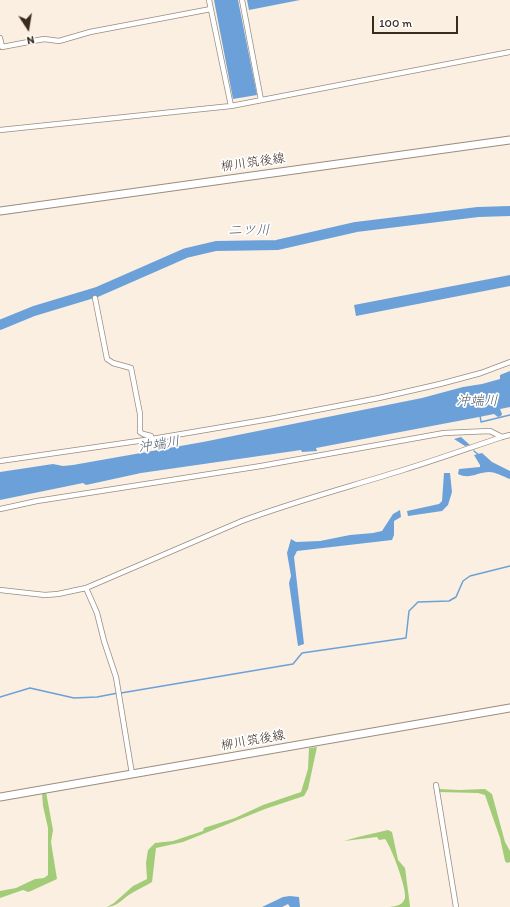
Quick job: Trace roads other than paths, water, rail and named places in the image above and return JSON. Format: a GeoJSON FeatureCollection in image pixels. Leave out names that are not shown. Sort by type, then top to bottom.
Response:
{"type":"FeatureCollection","features":[{"type":"Feature","properties":{"kind":"main road","name":"柳川筑後線"},"geometry":{"type":"LineString","coordinates":[[0,211],[510,140]]}},
{"type":"Feature","properties":{"kind":"main road","name":"柳川筑後線"},"geometry":{"type":"LineString","coordinates":[[0,797],[510,708]]}},
{"type":"Feature","properties":{"kind":"street"},"geometry":{"type":"LineString","coordinates":[[209,0],[231,106]]}},
{"type":"Feature","properties":{"kind":"street"},"geometry":{"type":"LineString","coordinates":[[242,0],[261,100]]}},
{"type":"Feature","properties":{"kind":"street"},"geometry":{"type":"LineString","coordinates":[[0,38],[2,47],[44,39],[59,41],[90,32],[211,9]]}},
{"type":"Feature","properties":{"kind":"street"},"geometry":{"type":"LineString","coordinates":[[0,130],[231,106],[510,52]]}},
{"type":"Feature","properties":{"kind":"street"},"geometry":{"type":"LineString","coordinates":[[95,298],[107,359],[113,363],[131,368],[140,414],[140,432],[151,436],[152,439]]}},
{"type":"Feature","properties":{"kind":"street"},"geometry":{"type":"LineString","coordinates":[[0,461],[152,439],[270,419],[379,398],[474,375],[510,362]]}},
{"type":"Feature","properties":{"kind":"street"},"geometry":{"type":"LineString","coordinates":[[0,509],[37,501],[261,466],[444,432],[490,431],[502,437]]}},
{"type":"Feature","properties":{"kind":"street"},"geometry":{"type":"LineString","coordinates":[[0,590],[45,595],[58,594],[86,588],[242,520],[267,511],[427,463],[510,435]]}},
{"type":"Feature","properties":{"kind":"street"},"geometry":{"type":"LineString","coordinates":[[86,588],[97,613],[104,641],[116,677],[132,774]]}},
{"type":"Feature","properties":{"kind":"street"},"geometry":{"type":"LineString","coordinates":[[436,785],[456,907]]}},
{"type":"Feature","properties":{"kind":"water"},"geometry":{"type":"Polygon","coordinates":[[[214,0],[238,0],[257,95],[233,99],[214,0]]]}},
{"type":"Feature","properties":{"kind":"water"},"geometry":{"type":"Polygon","coordinates":[[[247,0],[300,0],[249,10],[247,0]]]}},
{"type":"Feature","properties":{"kind":"water"},"geometry":{"type":"Polygon","coordinates":[[[510,275],[510,286],[356,316],[354,305],[510,275]]]}},
{"type":"Feature","properties":{"kind":"water","name":"沖端川"},"geometry":{"type":"Polygon","coordinates":[[[510,371],[510,407],[500,409],[502,414],[498,417],[494,414],[316,448],[317,451],[302,452],[301,450],[141,473],[86,485],[83,483],[0,500],[0,472],[53,464],[63,466],[73,465],[203,442],[422,398],[500,379],[500,375],[510,371]]]}},
{"type":"Feature","properties":{"kind":"water"},"geometry":{"type":"Polygon","coordinates":[[[461,437],[470,445],[465,446],[454,439],[461,437]]]}},
{"type":"Feature","properties":{"kind":"water"},"geometry":{"type":"Polygon","coordinates":[[[482,453],[492,462],[510,471],[510,479],[492,472],[466,476],[458,474],[459,469],[480,467],[474,455],[482,453]]]}},
{"type":"Feature","properties":{"kind":"water"},"geometry":{"type":"Polygon","coordinates":[[[444,473],[450,473],[452,492],[448,505],[442,511],[408,516],[407,511],[439,504],[442,501],[444,473]]]}},
{"type":"Feature","properties":{"kind":"water"},"geometry":{"type":"Polygon","coordinates":[[[400,510],[401,517],[394,521],[394,535],[392,540],[297,551],[294,557],[304,644],[298,646],[289,583],[291,576],[287,553],[291,539],[296,542],[320,541],[382,531],[393,514],[400,510]]]}},
{"type":"Feature","properties":{"kind":"water"},"geometry":{"type":"Polygon","coordinates":[[[283,897],[299,897],[300,907],[290,907],[288,904],[282,907],[262,907],[283,897]]]}},
{"type":"Feature","properties":{"kind":"waterway","name":"二ツ川"},"geometry":{"type":"LineString","coordinates":[[0,325],[34,311],[97,292],[186,253],[216,246],[277,245],[356,227],[478,212],[510,211]]}},
{"type":"Feature","properties":{"kind":"waterway"},"geometry":{"type":"LineString","coordinates":[[480,415],[481,422],[510,415]]}},
{"type":"Feature","properties":{"kind":"waterway"},"geometry":{"type":"LineString","coordinates":[[474,451],[479,455]]}},
{"type":"Feature","properties":{"kind":"waterway"},"geometry":{"type":"LineString","coordinates":[[121,693],[293,664],[302,653],[406,638],[409,611],[418,602],[449,601],[456,597],[463,581],[470,576],[510,566]]}},
{"type":"Feature","properties":{"kind":"waterway"},"geometry":{"type":"LineString","coordinates":[[0,697],[30,688],[74,698],[97,697],[118,693]]}}]}
